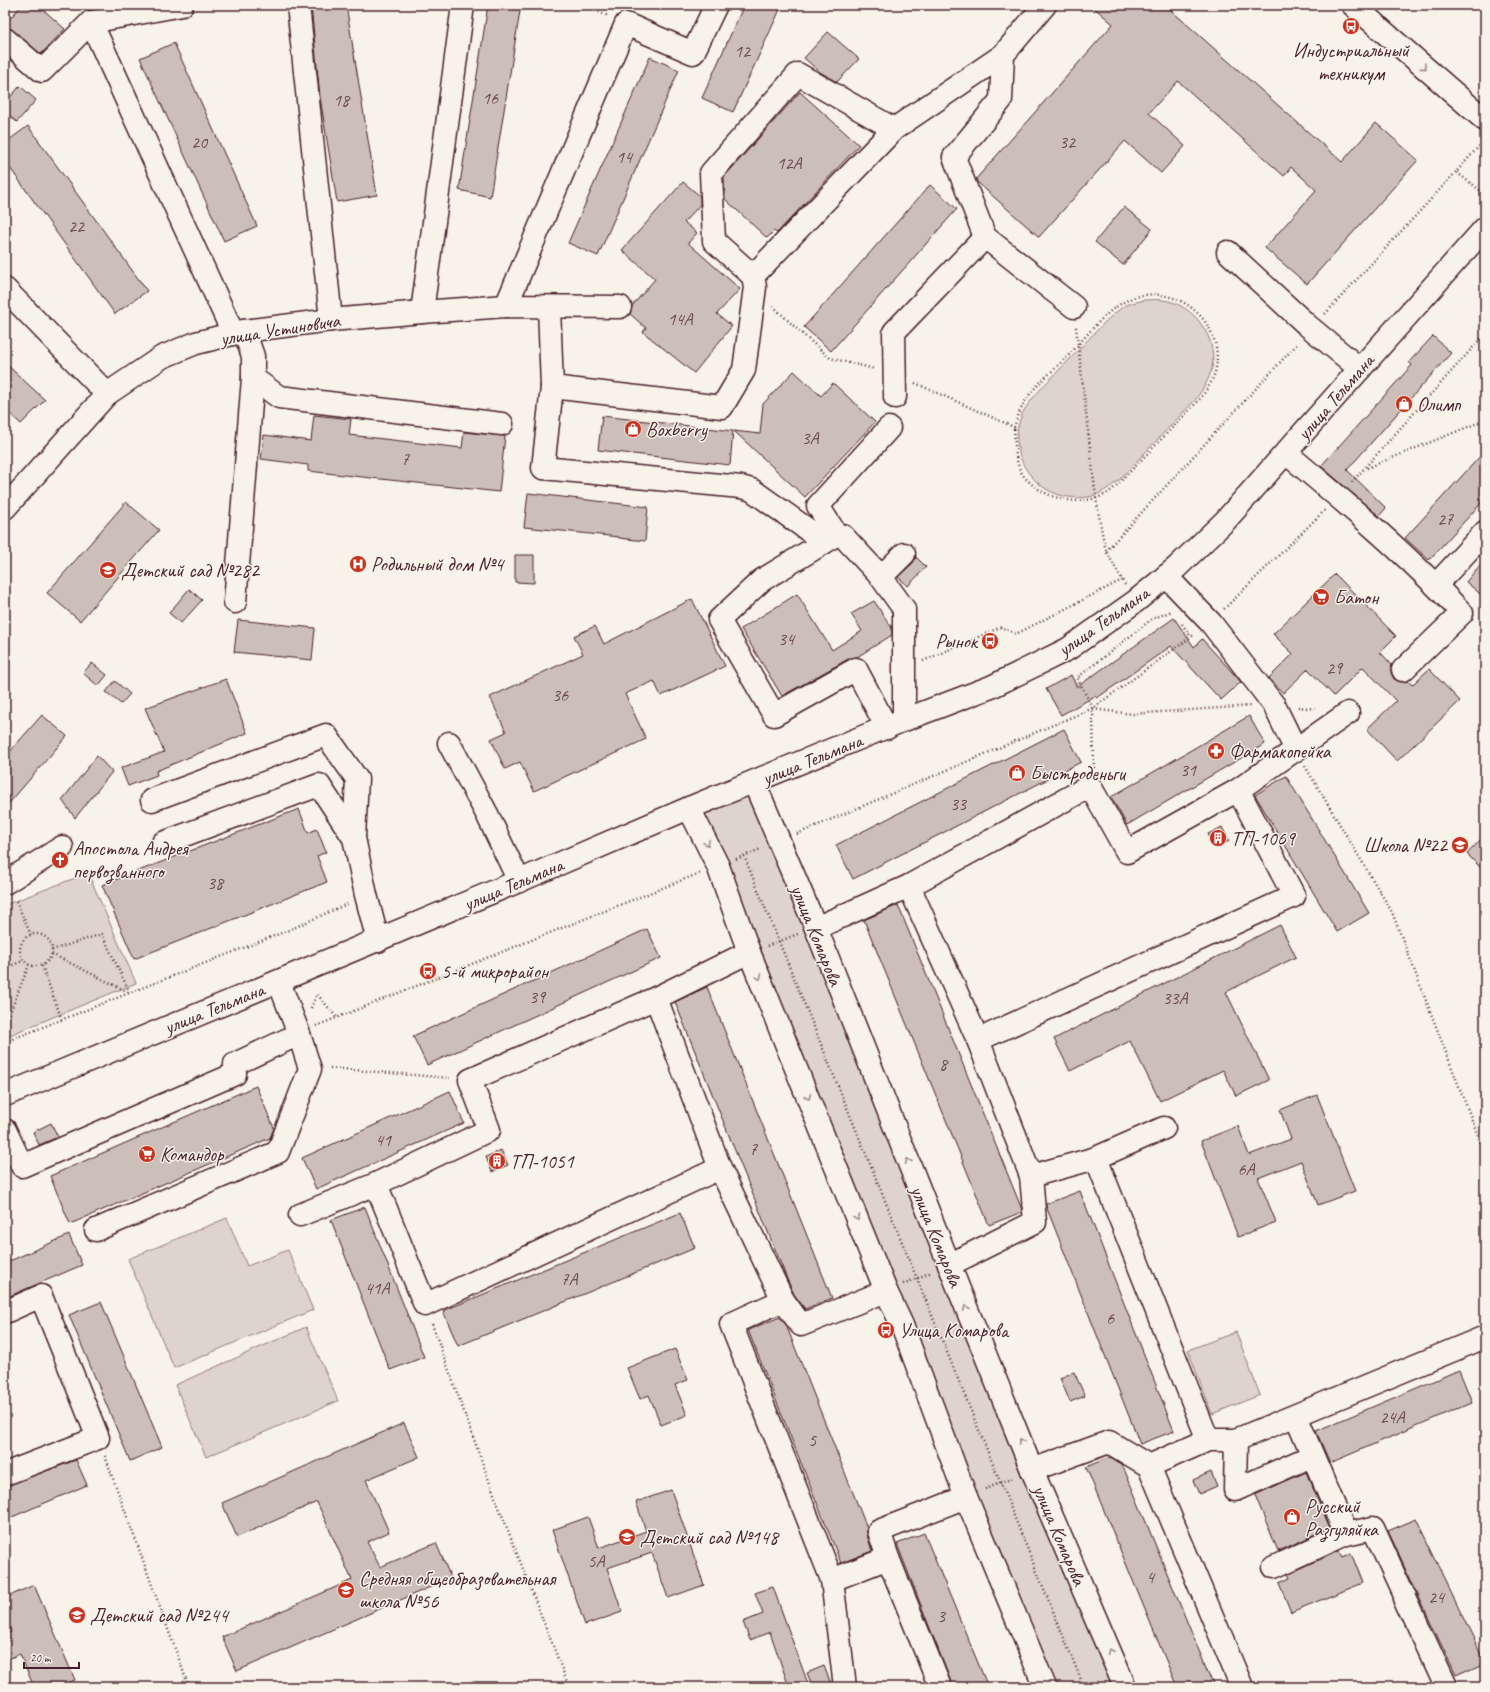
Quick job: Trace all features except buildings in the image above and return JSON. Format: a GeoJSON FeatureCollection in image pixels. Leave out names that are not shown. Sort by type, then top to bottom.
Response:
{"type":"FeatureCollection","features":[{"type":"Feature","properties":{"kind":"street"},"geometry":{"type":"LineString","coordinates":[[5,39],[42,70],[91,22],[182,5]]}},
{"type":"Feature","properties":{"kind":"street"},"geometry":{"type":"LineString","coordinates":[[298,5],[331,320]]}},
{"type":"Feature","properties":{"kind":"street"},"geometry":{"type":"LineString","coordinates":[[422,312],[463,5]]}},
{"type":"Feature","properties":{"kind":"street"},"geometry":{"type":"LineString","coordinates":[[506,306],[626,24],[693,53],[716,5]]}},
{"type":"Feature","properties":{"kind":"street"},"geometry":{"type":"LineString","coordinates":[[552,387],[722,407],[744,370],[754,282],[894,129],[1003,55],[1045,5]]}},
{"type":"Feature","properties":{"kind":"street"},"geometry":{"type":"LineString","coordinates":[[1353,5],[1485,120]]}},
{"type":"Feature","properties":{"kind":"street"},"geometry":{"type":"LineString","coordinates":[[91,22],[239,332],[253,356],[253,378],[234,602]]}},
{"type":"Feature","properties":{"kind":"street"},"geometry":{"type":"LineString","coordinates":[[1003,55],[1001,100],[954,157],[985,237],[1074,307]]}},
{"type":"Feature","properties":{"kind":"street"},"geometry":{"type":"LineString","coordinates":[[754,282],[714,241],[711,174],[798,74],[894,129]]}},
{"type":"Feature","properties":{"kind":"street","name":"улица Тельмана"},"geometry":{"type":"LineString","coordinates":[[5,1096],[378,941],[689,808],[895,724],[991,687],[1068,649],[1136,600],[1176,568],[1225,521],[1485,228]]}},
{"type":"Feature","properties":{"kind":"street"},"geometry":{"type":"LineString","coordinates":[[895,397],[894,332],[985,237]]}},
{"type":"Feature","properties":{"kind":"street"},"geometry":{"type":"LineString","coordinates":[[1228,252],[1312,329],[1360,369]]}},
{"type":"Feature","properties":{"kind":"street"},"geometry":{"type":"LineString","coordinates":[[5,289],[107,394]]}},
{"type":"Feature","properties":{"kind":"street","name":"улица Устиновича"},"geometry":{"type":"LineString","coordinates":[[5,508],[107,394],[162,357],[196,343],[239,332],[331,320],[422,312],[506,306],[620,307]]}},
{"type":"Feature","properties":{"kind":"street"},"geometry":{"type":"LineString","coordinates":[[549,307],[552,387],[543,468],[741,487],[752,490],[831,538]]}},
{"type":"Feature","properties":{"kind":"street"},"geometry":{"type":"LineString","coordinates":[[253,378],[279,397],[502,424]]}},
{"type":"Feature","properties":{"kind":"street"},"geometry":{"type":"LineString","coordinates":[[831,538],[818,506],[889,428]]}},
{"type":"Feature","properties":{"kind":"street"},"geometry":{"type":"LineString","coordinates":[[1286,452],[1338,496],[1436,585],[1462,613],[1403,670]]}},
{"type":"Feature","properties":{"kind":"street"},"geometry":{"type":"LineString","coordinates":[[1436,585],[1484,535]]}},
{"type":"Feature","properties":{"kind":"street"},"geometry":{"type":"LineString","coordinates":[[844,536],[881,577],[904,609],[904,669],[895,724],[856,669],[774,715],[719,620],[762,580],[831,538],[844,536]]}},
{"type":"Feature","properties":{"kind":"street"},"geometry":{"type":"LineString","coordinates":[[881,577],[904,554]]}},
{"type":"Feature","properties":{"kind":"street"},"geometry":{"type":"LineString","coordinates":[[1166,576],[1210,623],[1274,705],[1296,750]]}},
{"type":"Feature","properties":{"kind":"street"},"geometry":{"type":"LineString","coordinates":[[816,928],[909,886],[1090,786],[1127,852],[1238,790],[1348,713]]}},
{"type":"Feature","properties":{"kind":"street"},"geometry":{"type":"LineString","coordinates":[[152,800],[326,735],[357,779],[354,838],[366,895],[378,941]]}},
{"type":"Feature","properties":{"kind":"street"},"geometry":{"type":"LineString","coordinates":[[449,743],[488,814],[519,881]]}},
{"type":"Feature","properties":{"kind":"street","name":"улица Комарова"},"geometry":{"type":"LineString","coordinates":[[754,782],[778,842],[816,928],[949,1265],[1032,1470],[1125,1687]]}},
{"type":"Feature","properties":{"kind":"street"},"geometry":{"type":"LineString","coordinates":[[163,843],[319,785],[354,838]]}},
{"type":"Feature","properties":{"kind":"street"},"geometry":{"type":"LineString","coordinates":[[978,1040],[1294,896],[1238,790]]}},
{"type":"Feature","properties":{"kind":"street"},"geometry":{"type":"LineString","coordinates":[[689,808],[718,866],[749,952],[886,1291],[902,1325],[966,1497],[1045,1687]]}},
{"type":"Feature","properties":{"kind":"street"},"geometry":{"type":"LineString","coordinates":[[6,882],[62,847]]}},
{"type":"Feature","properties":{"kind":"street"},"geometry":{"type":"LineString","coordinates":[[909,886],[978,1040],[1031,1176],[1035,1222],[949,1265]]}},
{"type":"Feature","properties":{"kind":"street"},"geometry":{"type":"LineString","coordinates":[[300,1215],[376,1184],[488,1130],[470,1080],[656,998],[749,952]]}},
{"type":"Feature","properties":{"kind":"street"},"geometry":{"type":"LineString","coordinates":[[96,1230],[278,1152],[310,1069],[299,1034],[278,982]]}},
{"type":"Feature","properties":{"kind":"street"},"geometry":{"type":"LineString","coordinates":[[656,998],[720,1168],[783,1300],[801,1325],[886,1291]]}},
{"type":"Feature","properties":{"kind":"street"},"geometry":{"type":"LineString","coordinates":[[5,1130],[22,1166],[235,1074],[235,1064],[299,1034]]}},
{"type":"Feature","properties":{"kind":"street"},"geometry":{"type":"LineString","coordinates":[[1031,1176],[1096,1158],[1164,1128]]}},
{"type":"Feature","properties":{"kind":"street"},"geometry":{"type":"LineString","coordinates":[[1096,1158],[1208,1440]]}},
{"type":"Feature","properties":{"kind":"street"},"geometry":{"type":"LineString","coordinates":[[376,1184],[425,1305],[720,1168]]}},
{"type":"Feature","properties":{"kind":"street"},"geometry":{"type":"LineString","coordinates":[[5,1312],[41,1296],[98,1438],[5,1474]]}},
{"type":"Feature","properties":{"kind":"street"},"geometry":{"type":"LineString","coordinates":[[783,1300],[731,1324],[832,1580],[846,1687]]}},
{"type":"Feature","properties":{"kind":"street"},"geometry":{"type":"LineString","coordinates":[[1149,1466],[1208,1440],[1236,1440],[1485,1337]]}},
{"type":"Feature","properties":{"kind":"street"},"geometry":{"type":"LineString","coordinates":[[1296,1416],[1346,1534]]}},
{"type":"Feature","properties":{"kind":"street"},"geometry":{"type":"LineString","coordinates":[[1236,1440],[1235,1490],[1312,1456]]}},
{"type":"Feature","properties":{"kind":"street"},"geometry":{"type":"LineString","coordinates":[[1032,1470],[1108,1442],[1149,1466],[1242,1687]]}},
{"type":"Feature","properties":{"kind":"street"},"geometry":{"type":"LineString","coordinates":[[940,1687],[888,1558],[879,1531],[966,1497]]}},
{"type":"Feature","properties":{"kind":"street"},"geometry":{"type":"LineString","coordinates":[[1274,1567],[1346,1534],[1372,1528],[1446,1687]]}},
{"type":"Feature","properties":{"kind":"street"},"geometry":{"type":"LineString","coordinates":[[832,1580],[888,1558]]}},
{"type":"Feature","properties":{"kind":"path"},"geometry":{"type":"LineString","coordinates":[[584,5],[626,24]]}},
{"type":"Feature","properties":{"kind":"path"},"geometry":{"type":"LineString","coordinates":[[1106,551],[1482,143]]}},
{"type":"Feature","properties":{"kind":"path"},"geometry":{"type":"LineString","coordinates":[[1456,172],[1485,194]]}},
{"type":"Feature","properties":{"kind":"path"},"geometry":{"type":"LineString","coordinates":[[754,282],[798,330],[830,358],[894,374],[1014,427]]}},
{"type":"Feature","properties":{"kind":"path"},"geometry":{"type":"LineString","coordinates":[[1165,294],[1184,301],[1203,318],[1211,332],[1216,350],[1216,369],[1209,386],[1199,400],[1120,482],[1107,493],[1090,500],[1071,501],[1055,497],[1038,488],[1023,474],[1015,452],[1014,427],[1019,412],[1030,395],[1107,314],[1125,301],[1144,295],[1165,294]]}},
{"type":"Feature","properties":{"kind":"path"},"geometry":{"type":"LineString","coordinates":[[1074,307],[1096,498],[1106,551],[1127,588]]}},
{"type":"Feature","properties":{"kind":"path"},"geometry":{"type":"LineString","coordinates":[[299,1034],[744,856],[1093,708],[1210,623],[1366,468],[1485,334]]}},
{"type":"Feature","properties":{"kind":"path"},"geometry":{"type":"LineString","coordinates":[[1366,468],[1485,420]]}},
{"type":"Feature","properties":{"kind":"path"},"geometry":{"type":"LineString","coordinates":[[904,669],[1000,627],[1016,634],[1122,580]]}},
{"type":"Feature","properties":{"kind":"path"},"geometry":{"type":"LineString","coordinates":[[1090,786],[1095,764],[1093,708],[1077,678],[1152,619],[1172,610],[1176,616]]}},
{"type":"Feature","properties":{"kind":"path"},"geometry":{"type":"LineString","coordinates":[[1180,621],[1191,637]]}},
{"type":"Feature","properties":{"kind":"path"},"geometry":{"type":"LineString","coordinates":[[1093,708],[1132,714],[1274,705],[1348,713]]}},
{"type":"Feature","properties":{"kind":"path"},"geometry":{"type":"LineString","coordinates":[[1296,750],[1392,912],[1485,1154]]}},
{"type":"Feature","properties":{"kind":"path"},"geometry":{"type":"LineString","coordinates":[[744,856],[1084,1687]]}},
{"type":"Feature","properties":{"kind":"path"},"geometry":{"type":"LineString","coordinates":[[6,882],[31,935]]}},
{"type":"Feature","properties":{"kind":"path"},"geometry":{"type":"LineString","coordinates":[[5,1042],[288,930],[366,895]]}},
{"type":"Feature","properties":{"kind":"path"},"geometry":{"type":"LineString","coordinates":[[749,952],[816,928]]}},
{"type":"Feature","properties":{"kind":"path"},"geometry":{"type":"LineString","coordinates":[[41,934],[49,941],[52,952],[50,959],[42,966],[38,967],[29,965],[23,961],[20,946],[26,937],[41,934]]}},
{"type":"Feature","properties":{"kind":"path"},"geometry":{"type":"LineString","coordinates":[[52,952],[102,934],[130,993]]}},
{"type":"Feature","properties":{"kind":"path"},"geometry":{"type":"LineString","coordinates":[[52,952],[130,993]]}},
{"type":"Feature","properties":{"kind":"path"},"geometry":{"type":"LineString","coordinates":[[5,968],[23,961]]}},
{"type":"Feature","properties":{"kind":"path"},"geometry":{"type":"LineString","coordinates":[[5,1025],[29,965]]}},
{"type":"Feature","properties":{"kind":"path"},"geometry":{"type":"LineString","coordinates":[[42,966],[62,1020]]}},
{"type":"Feature","properties":{"kind":"path"},"geometry":{"type":"LineString","coordinates":[[317,994],[337,1018]]}},
{"type":"Feature","properties":{"kind":"path"},"geometry":{"type":"LineString","coordinates":[[324,1067],[470,1080]]}},
{"type":"Feature","properties":{"kind":"path"},"geometry":{"type":"LineString","coordinates":[[886,1291],[949,1265]]}},
{"type":"Feature","properties":{"kind":"path"},"geometry":{"type":"LineString","coordinates":[[425,1305],[495,1497],[569,1687]]}},
{"type":"Feature","properties":{"kind":"path"},"geometry":{"type":"LineString","coordinates":[[98,1438],[189,1687]]}},
{"type":"Feature","properties":{"kind":"path"},"geometry":{"type":"LineString","coordinates":[[966,1497],[1032,1470]]}},
{"type":"Feature","properties":{"kind":"shaded area"},"geometry":{"type":"Polygon","coordinates":[[[1144,300],[1161,300],[1174,303],[1185,308],[1194,315],[1201,324],[1211,345],[1213,357],[1211,372],[1203,388],[1196,399],[1119,480],[1101,493],[1088,497],[1074,498],[1060,495],[1048,490],[1028,473],[1022,461],[1018,448],[1017,434],[1022,414],[1037,393],[1109,318],[1124,306],[1144,300]]]}},
{"type":"Feature","properties":{"kind":"shaded area"},"geometry":{"type":"Polygon","coordinates":[[[754,782],[1125,1687],[1045,1687],[689,808],[754,782]]]}},
{"type":"Feature","properties":{"kind":"shaded area"},"geometry":{"type":"Polygon","coordinates":[[[88,873],[136,983],[5,1037],[5,905],[88,873]]]}},
{"type":"Feature","properties":{"kind":"shaded area"},"geometry":{"type":"Polygon","coordinates":[[[227,1218],[247,1266],[288,1250],[313,1310],[174,1368],[128,1259],[227,1218]]]}},
{"type":"Feature","properties":{"kind":"shaded area"},"geometry":{"type":"Polygon","coordinates":[[[306,1327],[338,1401],[206,1457],[175,1385],[306,1327]]]}},
{"type":"Feature","properties":{"kind":"shaded area"},"geometry":{"type":"Polygon","coordinates":[[[1236,1332],[1260,1395],[1212,1414],[1188,1350],[1236,1332]]]}},
{"type":"Feature","properties":{"kind":"place","name":"Индустриальный техникум"},"geometry":{"type":"Point","coordinates":[1351,26]}},
{"type":"Feature","properties":{"kind":"place","name":"Олимп"},"geometry":{"type":"Point","coordinates":[1404,404]}},
{"type":"Feature","properties":{"kind":"place","name":"Boxberry"},"geometry":{"type":"Point","coordinates":[633,429]}},
{"type":"Feature","properties":{"kind":"place","name":"Родильный дом №4"},"geometry":{"type":"Point","coordinates":[358,564]}},
{"type":"Feature","properties":{"kind":"place","name":"Детский сад №282"},"geometry":{"type":"Point","coordinates":[108,570]}},
{"type":"Feature","properties":{"kind":"place","name":"Батон"},"geometry":{"type":"Point","coordinates":[1321,597]}},
{"type":"Feature","properties":{"kind":"place","name":"Рынок"},"geometry":{"type":"Point","coordinates":[990,641]}},
{"type":"Feature","properties":{"kind":"place","name":"Фармакопейка"},"geometry":{"type":"Point","coordinates":[1216,751]}},
{"type":"Feature","properties":{"kind":"place","name":"Быстроденьги"},"geometry":{"type":"Point","coordinates":[1017,773]}},
{"type":"Feature","properties":{"kind":"place","name":"ТП-1069"},"geometry":{"type":"Point","coordinates":[1218,838]}},
{"type":"Feature","properties":{"kind":"place","name":"Школа №22"},"geometry":{"type":"Point","coordinates":[1460,845]}},
{"type":"Feature","properties":{"kind":"place","name":"Апостола Андрея первозванного"},"geometry":{"type":"Point","coordinates":[60,860]}},
{"type":"Feature","properties":{"kind":"place","name":"5-й микрорайон"},"geometry":{"type":"Point","coordinates":[428,971]}},
{"type":"Feature","properties":{"kind":"place","name":"Командор"},"geometry":{"type":"Point","coordinates":[147,1154]}},
{"type":"Feature","properties":{"kind":"place","name":"ТП-1051"},"geometry":{"type":"Point","coordinates":[497,1161]}},
{"type":"Feature","properties":{"kind":"place","name":"Улица Комарова"},"geometry":{"type":"Point","coordinates":[886,1330]}},
{"type":"Feature","properties":{"kind":"place","name":"Русский Разгуляйка"},"geometry":{"type":"Point","coordinates":[1292,1517]}},
{"type":"Feature","properties":{"kind":"place","name":"Детский сад №148"},"geometry":{"type":"Point","coordinates":[627,1537]}},
{"type":"Feature","properties":{"kind":"place","name":"Средняя общеобразовательная школа №56"},"geometry":{"type":"Point","coordinates":[346,1590]}},
{"type":"Feature","properties":{"kind":"place","name":"Детский сад №244"},"geometry":{"type":"Point","coordinates":[77,1615]}}]}
